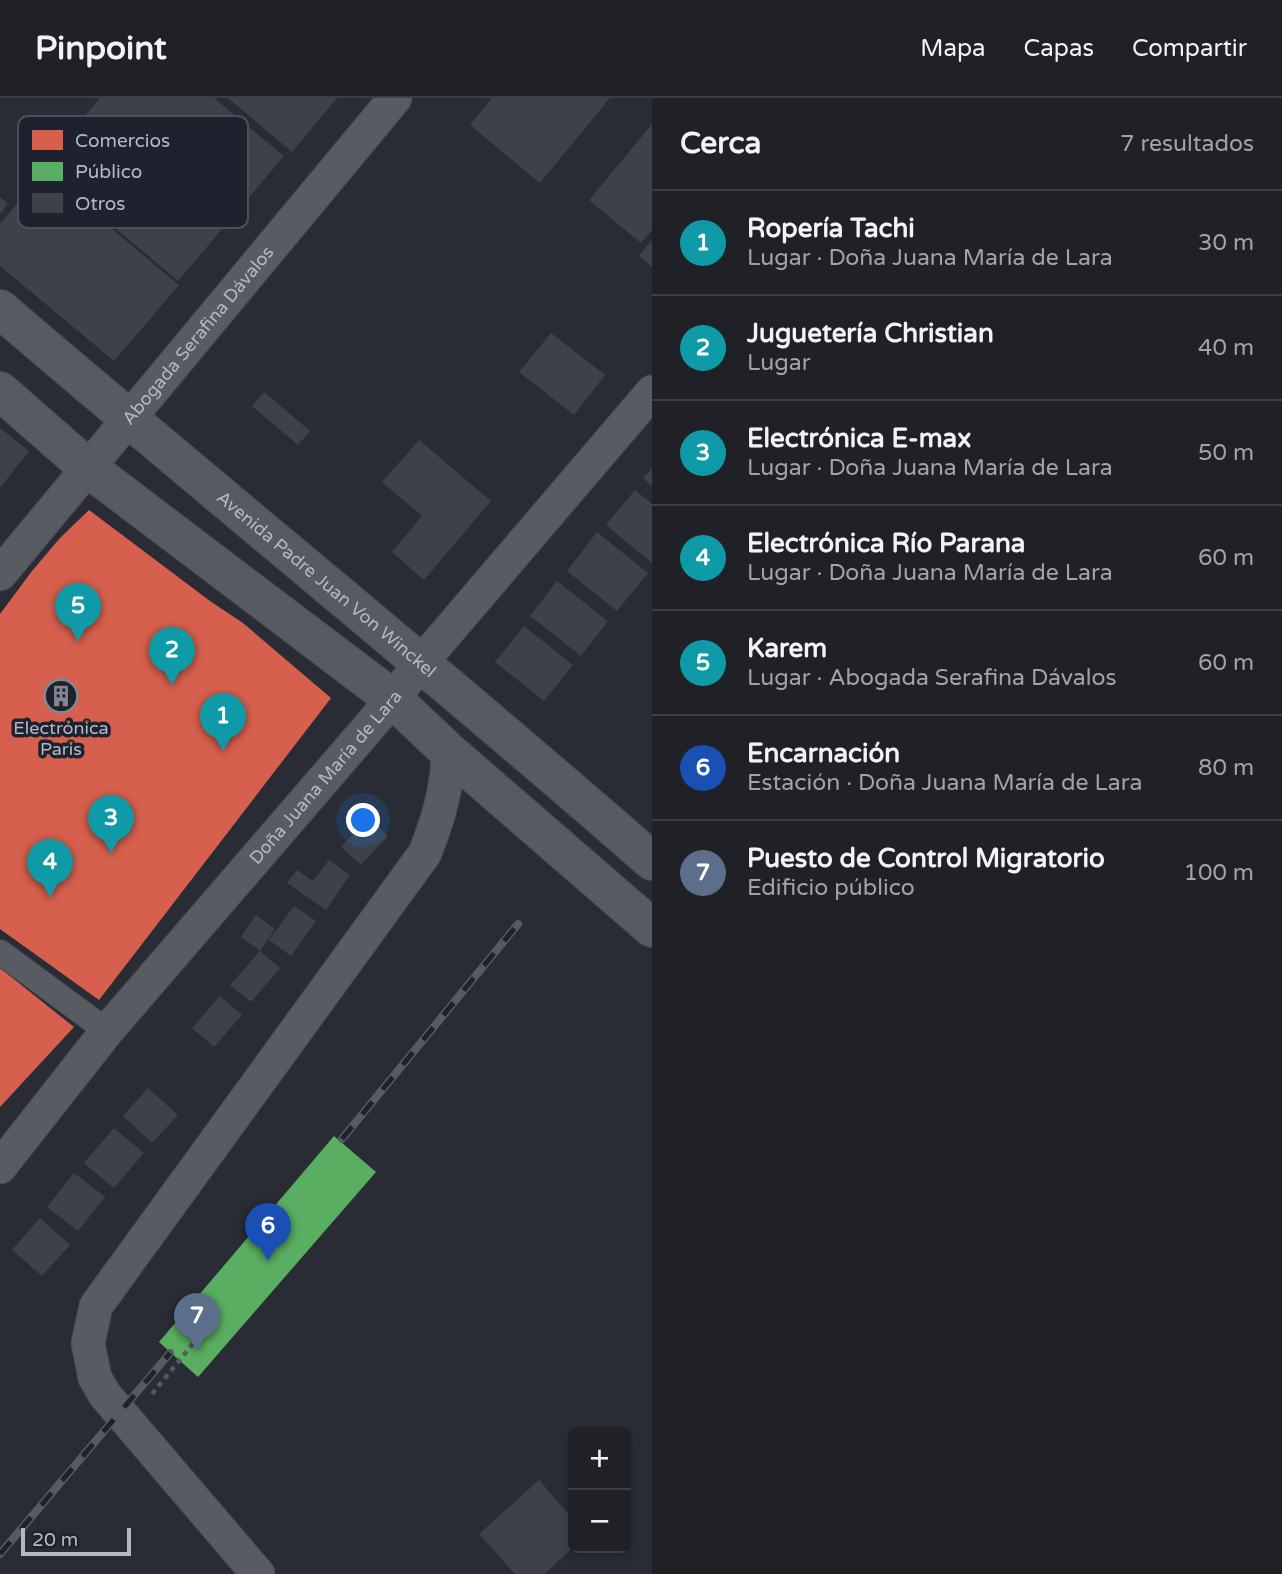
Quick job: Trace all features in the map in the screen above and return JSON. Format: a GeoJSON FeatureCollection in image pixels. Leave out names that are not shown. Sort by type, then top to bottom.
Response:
{"type":"FeatureCollection","features":[{"type":"Feature","properties":{"kind":"main road","name":"Avenida Padre Juan Von Winckel"},"geometry":{"type":"LineString","coordinates":[[0,309],[652,861]]}},
{"type":"Feature","properties":{"kind":"main road"},"geometry":{"type":"LineString","coordinates":[[0,391],[88,468],[393,699],[447,751],[652,928]]}},
{"type":"Feature","properties":{"kind":"street","name":"Abogada Serafina Dávalos"},"geometry":{"type":"LineString","coordinates":[[0,573],[395,98]]}},
{"type":"Feature","properties":{"kind":"street","name":"Doña Juana María de Lara"},"geometry":{"type":"LineString","coordinates":[[0,1167],[107,1031],[393,699],[652,392]]}},
{"type":"Feature","properties":{"kind":"street"},"geometry":{"type":"LineString","coordinates":[[258,1574],[105,1395],[94,1378],[88,1343],[96,1306],[425,853],[442,803],[447,773],[447,751]]}},
{"type":"Feature","properties":{"kind":"street"},"geometry":{"type":"LineString","coordinates":[[0,952],[107,1031]]}},
{"type":"Feature","properties":{"kind":"path"},"geometry":{"type":"LineString","coordinates":[[129,1422],[213,1319]]}},
{"type":"Feature","properties":{"kind":"building: Comercios"},"geometry":{"type":"Polygon","coordinates":[[[89,510],[243,623],[331,698],[99,1000],[0,929],[0,614],[60,538],[89,510]]]}},
{"type":"Feature","properties":{"kind":"building: Comercios"},"geometry":{"type":"Polygon","coordinates":[[[0,968],[74,1027],[0,1107],[0,968]]]}},
{"type":"Feature","properties":{"kind":"building: Público"},"geometry":{"type":"Polygon","coordinates":[[[334,1136],[376,1172],[198,1377],[159,1342],[334,1136]]]}},
{"type":"Feature","properties":{"kind":"building: Otros"},"geometry":{"type":"Polygon","coordinates":[[[100,98],[214,98],[236,116],[85,116],[100,98]]]}},
{"type":"Feature","properties":{"kind":"building: Otros"},"geometry":{"type":"Polygon","coordinates":[[[228,98],[337,98],[292,152],[228,98]]]}},
{"type":"Feature","properties":{"kind":"building: Otros"},"geometry":{"type":"Polygon","coordinates":[[[492,98],[610,98],[540,183],[470,125],[492,98]]]}},
{"type":"Feature","properties":{"kind":"building: Otros"},"geometry":{"type":"Polygon","coordinates":[[[652,124],[652,230],[641,243],[589,200],[652,124]]]}},
{"type":"Feature","properties":{"kind":"building: Otros"},"geometry":{"type":"Polygon","coordinates":[[[248,126],[284,156],[248,198],[248,126]]]}},
{"type":"Feature","properties":{"kind":"building: Otros"},"geometry":{"type":"Polygon","coordinates":[[[0,197],[8,204],[0,214],[0,197]]]}},
{"type":"Feature","properties":{"kind":"building: Otros"},"geometry":{"type":"Polygon","coordinates":[[[18,203],[18,228],[111,228],[179,285],[114,361],[0,266],[0,224],[18,203]]]}},
{"type":"Feature","properties":{"kind":"building: Otros"},"geometry":{"type":"Polygon","coordinates":[[[115,228],[223,228],[178,281],[115,228]]]}},
{"type":"Feature","properties":{"kind":"building: Otros"},"geometry":{"type":"Polygon","coordinates":[[[652,240],[652,267],[639,256],[652,240]]]}},
{"type":"Feature","properties":{"kind":"building: Otros"},"geometry":{"type":"Polygon","coordinates":[[[551,333],[605,375],[574,415],[519,372],[551,333]]]}},
{"type":"Feature","properties":{"kind":"building: Otros"},"geometry":{"type":"Polygon","coordinates":[[[264,392],[310,431],[298,445],[252,406],[264,392]]]}},
{"type":"Feature","properties":{"kind":"building: Otros"},"geometry":{"type":"Polygon","coordinates":[[[0,428],[29,451],[0,488],[0,428]]]}},
{"type":"Feature","properties":{"kind":"building: Otros"},"geometry":{"type":"Polygon","coordinates":[[[419,440],[491,501],[424,580],[392,552],[422,516],[382,482],[419,440]]]}},
{"type":"Feature","properties":{"kind":"building: Otros"},"geometry":{"type":"Polygon","coordinates":[[[652,468],[652,486],[643,478],[652,468]]]}},
{"type":"Feature","properties":{"kind":"building: Otros"},"geometry":{"type":"Polygon","coordinates":[[[635,490],[652,504],[652,563],[606,525],[635,490]]]}},
{"type":"Feature","properties":{"kind":"building: Otros"},"geometry":{"type":"Polygon","coordinates":[[[597,532],[648,573],[617,611],[567,571],[597,532]]]}},
{"type":"Feature","properties":{"kind":"building: Otros"},"geometry":{"type":"Polygon","coordinates":[[[557,581],[608,621],[581,656],[530,616],[557,581]]]}},
{"type":"Feature","properties":{"kind":"building: Otros"},"geometry":{"type":"Polygon","coordinates":[[[524,626],[573,665],[544,701],[495,662],[524,626]]]}},
{"type":"Feature","properties":{"kind":"building: Otros"},"geometry":{"type":"Polygon","coordinates":[[[369,817],[388,836],[361,865],[341,847],[369,817]]]}},
{"type":"Feature","properties":{"kind":"building: Otros"},"geometry":{"type":"Polygon","coordinates":[[[329,860],[350,875],[326,910],[287,883],[297,870],[313,881],[329,860]]]}},
{"type":"Feature","properties":{"kind":"building: Otros"},"geometry":{"type":"Polygon","coordinates":[[[294,906],[316,921],[291,956],[269,940],[294,906]]]}},
{"type":"Feature","properties":{"kind":"building: Otros"},"geometry":{"type":"Polygon","coordinates":[[[256,915],[275,929],[260,951],[241,937],[256,915]]]}},
{"type":"Feature","properties":{"kind":"building: Otros"},"geometry":{"type":"Polygon","coordinates":[[[260,951],[280,968],[251,1002],[230,985],[260,951]]]}},
{"type":"Feature","properties":{"kind":"building: Otros"},"geometry":{"type":"Polygon","coordinates":[[[220,996],[242,1015],[214,1047],[192,1028],[220,996]]]}},
{"type":"Feature","properties":{"kind":"building: Otros"},"geometry":{"type":"Polygon","coordinates":[[[148,1088],[178,1115],[152,1143],[123,1116],[148,1088]]]}},
{"type":"Feature","properties":{"kind":"building: Otros"},"geometry":{"type":"Polygon","coordinates":[[[114,1128],[144,1153],[114,1188],[84,1163],[114,1128]]]}},
{"type":"Feature","properties":{"kind":"building: Otros"},"geometry":{"type":"Polygon","coordinates":[[[74,1173],[105,1197],[78,1231],[47,1207],[74,1173]]]}},
{"type":"Feature","properties":{"kind":"building: Otros"},"geometry":{"type":"Polygon","coordinates":[[[40,1218],[70,1245],[42,1276],[12,1250],[40,1218]]]}},
{"type":"Feature","properties":{"kind":"building: Otros"},"geometry":{"type":"Polygon","coordinates":[[[539,1480],[568,1513],[568,1552],[544,1574],[515,1574],[479,1534],[539,1480]]]}},
{"type":"Feature","properties":{"kind":"railway"},"geometry":{"type":"LineString","coordinates":[[342,1139],[518,924]]}},
{"type":"Feature","properties":{"kind":"railway"},"geometry":{"type":"LineString","coordinates":[[0,1554],[170,1353]]}},
{"type":"Feature","properties":{"kind":"place","name":"Karem"},"geometry":{"type":"Point","coordinates":[78,641]}},
{"type":"Feature","properties":{"kind":"place","name":"Juguetería Christian"},"geometry":{"type":"Point","coordinates":[172,685]}},
{"type":"Feature","properties":{"kind":"place","name":"Electrónica Paris"},"geometry":{"type":"Point","coordinates":[61,696]}},
{"type":"Feature","properties":{"kind":"place","name":"Ropería Tachi"},"geometry":{"type":"Point","coordinates":[223,751]}},
{"type":"Feature","properties":{"kind":"place","name":"Electrónica E-max"},"geometry":{"type":"Point","coordinates":[111,853]}},
{"type":"Feature","properties":{"kind":"place","name":"Electrónica Río Parana"},"geometry":{"type":"Point","coordinates":[50,897]}},
{"type":"Feature","properties":{"kind":"place","name":"Encarnación"},"geometry":{"type":"Point","coordinates":[268,1261]}},
{"type":"Feature","properties":{"kind":"place","name":"Puesto de Control Migratorio"},"geometry":{"type":"Point","coordinates":[197,1351]}}]}
